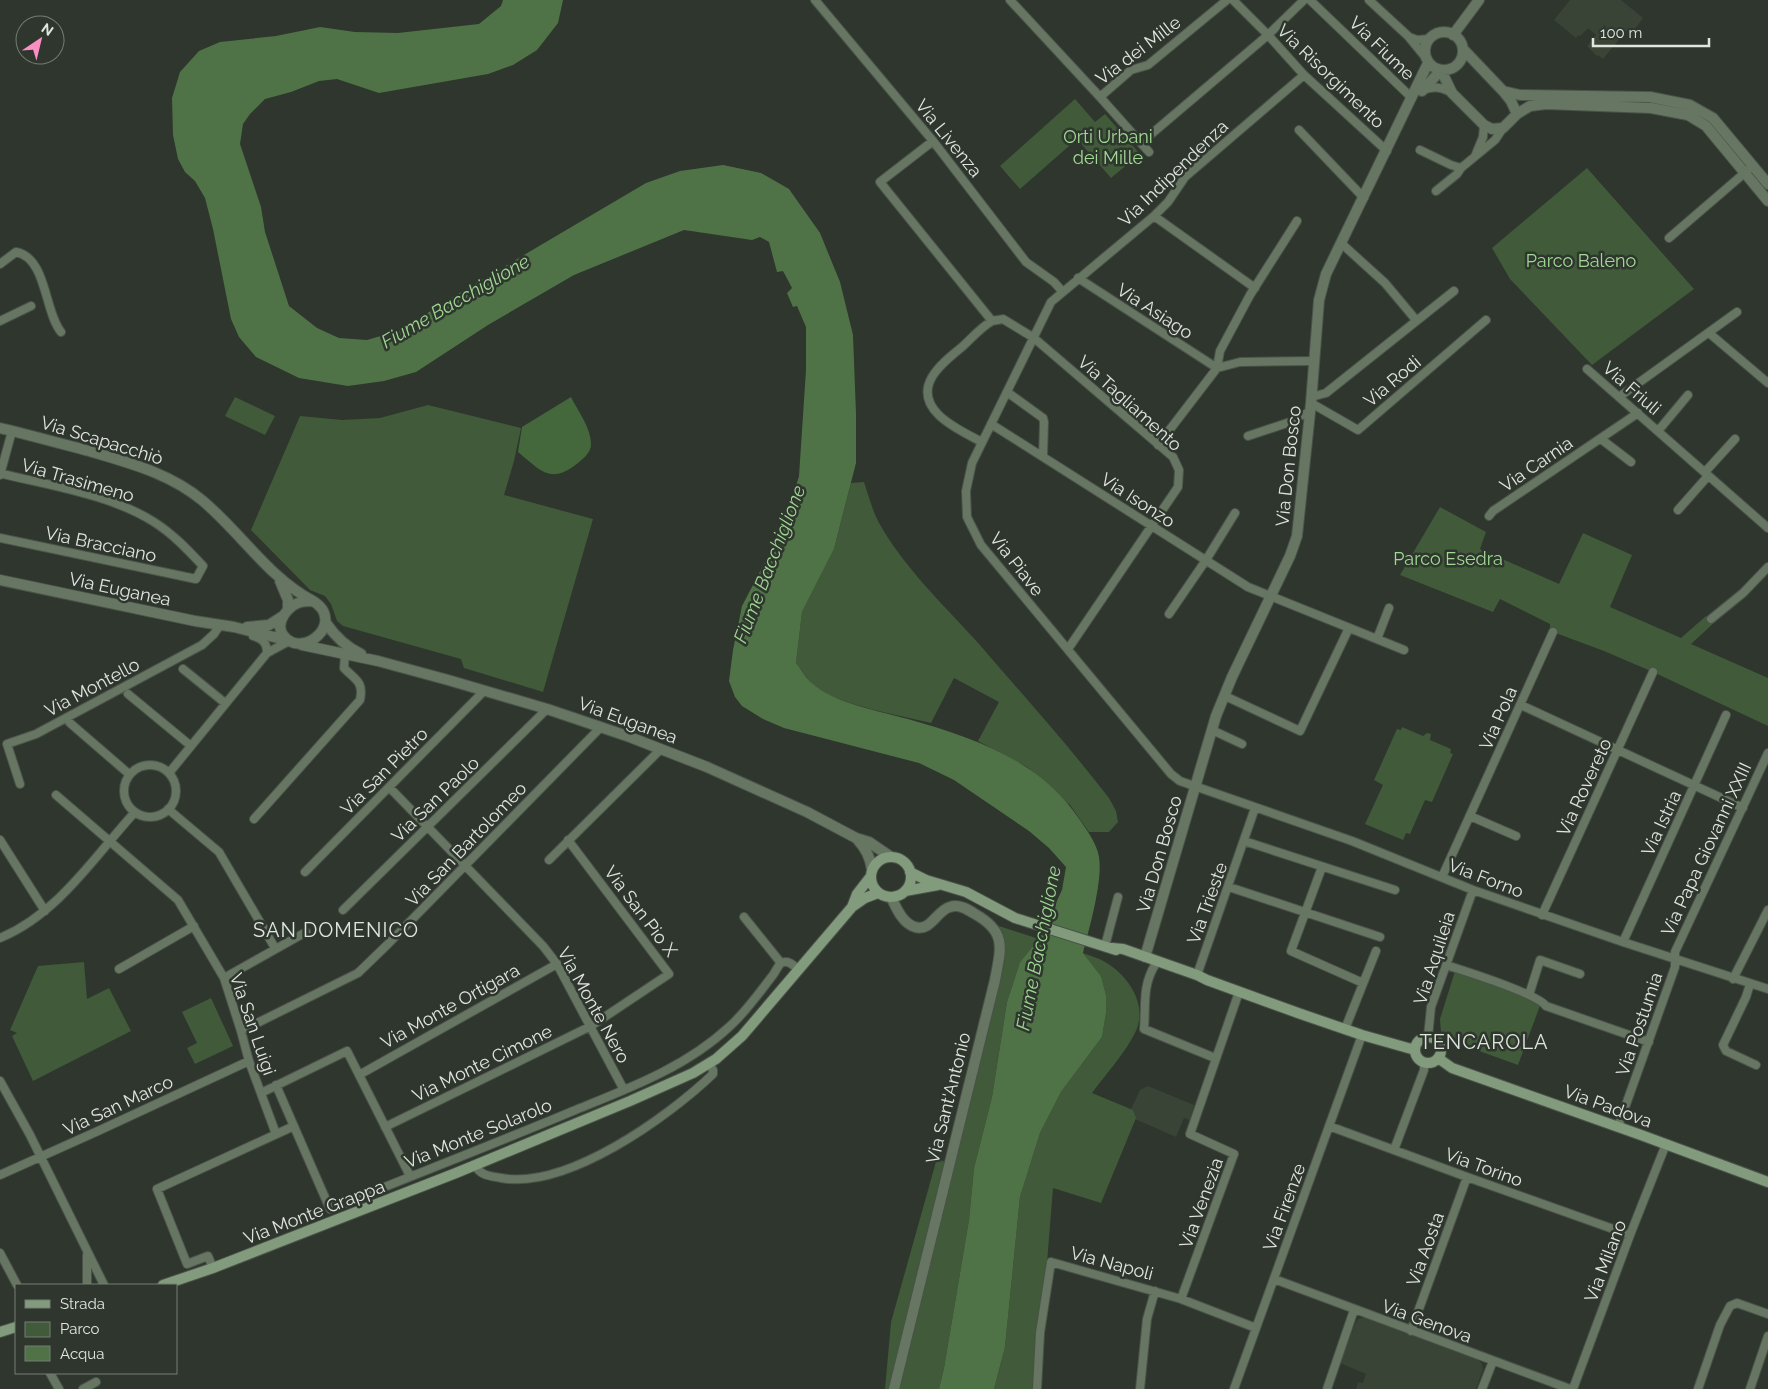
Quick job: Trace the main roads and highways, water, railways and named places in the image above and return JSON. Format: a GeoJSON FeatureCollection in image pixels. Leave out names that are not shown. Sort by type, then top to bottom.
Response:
{"type":"FeatureCollection","features":[{"type":"Feature","properties":{"kind":"main road","name":"Via Euganea"},"geometry":{"type":"LineString","coordinates":[[940,885],[904,892],[891,897],[878,893],[872,885],[871,873],[879,860],[896,857],[906,863],[910,872],[940,885],[966,892],[1016,918],[1105,946]]}},
{"type":"Feature","properties":{"kind":"main road"},"geometry":{"type":"LineString","coordinates":[[904,892],[910,882],[910,872]]}},
{"type":"Feature","properties":{"kind":"main road","name":"Via Monte Grappa"},"geometry":{"type":"LineString","coordinates":[[852,907],[857,894],[871,873]]}},
{"type":"Feature","properties":{"kind":"main road","name":"Via Monte Grappa"},"geometry":{"type":"LineString","coordinates":[[166,1284],[214,1268],[456,1173],[666,1085],[709,1064],[742,1036],[852,907],[865,898],[878,893]]}},
{"type":"Feature","properties":{"kind":"main road"},"geometry":{"type":"LineString","coordinates":[[1105,946],[1123,949],[1197,974],[1207,980]]}},
{"type":"Feature","properties":{"kind":"main road"},"geometry":{"type":"LineString","coordinates":[[1105,946],[1362,1035],[1415,1050]]}},
{"type":"Feature","properties":{"kind":"main road"},"geometry":{"type":"LineString","coordinates":[[1428,1037],[1436,1040],[1440,1046],[1438,1058],[1424,1066],[1417,1058],[1415,1050],[1419,1040],[1428,1037]]}},
{"type":"Feature","properties":{"kind":"main road","name":"Via Padova"},"geometry":{"type":"LineString","coordinates":[[1438,1058],[1452,1068],[1768,1182]]}},
{"type":"Feature","properties":{"kind":"main road"},"geometry":{"type":"LineString","coordinates":[[0,1332],[15,1327]]}},
{"type":"Feature","properties":{"kind":"water","name":"Fiume Bacchiglione"},"geometry":{"type":"Polygon","coordinates":[[[503,0],[563,0],[558,23],[537,50],[513,65],[488,74],[379,93],[337,79],[319,81],[291,92],[265,99],[243,124],[240,144],[261,207],[265,232],[289,306],[317,328],[339,338],[367,340],[401,330],[451,298],[646,183],[680,171],[723,165],[761,173],[789,189],[820,233],[840,282],[853,335],[856,463],[834,549],[802,612],[796,663],[811,682],[832,696],[858,706],[957,734],[1004,754],[1025,767],[1046,782],[1064,799],[1089,833],[1099,857],[1100,867],[1097,892],[1083,953],[1101,976],[1106,995],[1106,1013],[1102,1037],[1061,1092],[1040,1133],[1020,1197],[1005,1347],[994,1389],[939,1389],[969,1220],[974,1168],[992,1097],[1007,1002],[1020,962],[1039,939],[1062,890],[1066,867],[1049,848],[1029,831],[954,780],[919,763],[784,728],[763,719],[742,706],[735,697],[729,681],[742,606],[785,524],[799,476],[806,370],[806,327],[797,306],[793,307],[787,293],[792,288],[783,271],[777,272],[769,242],[760,237],[752,240],[684,230],[574,275],[488,325],[416,372],[384,381],[348,386],[299,378],[256,357],[239,337],[231,319],[205,198],[195,181],[185,172],[178,159],[173,135],[172,98],[180,72],[199,51],[220,42],[276,36],[320,27],[355,32],[398,33],[479,24],[501,6],[503,0]]]}},
{"type":"Feature","properties":{"kind":"district","name":"SAN DOMENICO"},"geometry":{"type":"Point","coordinates":[336,930]}},
{"type":"Feature","properties":{"kind":"district","name":"TENCAROLA"},"geometry":{"type":"Point","coordinates":[1484,1042]}},
{"type":"Feature","properties":{"kind":"park label","name":"Orti Urbani dei Mille"},"geometry":{"type":"Point","coordinates":[1108,146]}},
{"type":"Feature","properties":{"kind":"park label","name":"Parco Baleno"},"geometry":{"type":"Point","coordinates":[1581,260]}},
{"type":"Feature","properties":{"kind":"park label","name":"Parco Esedra"},"geometry":{"type":"Point","coordinates":[1448,558]}}]}
